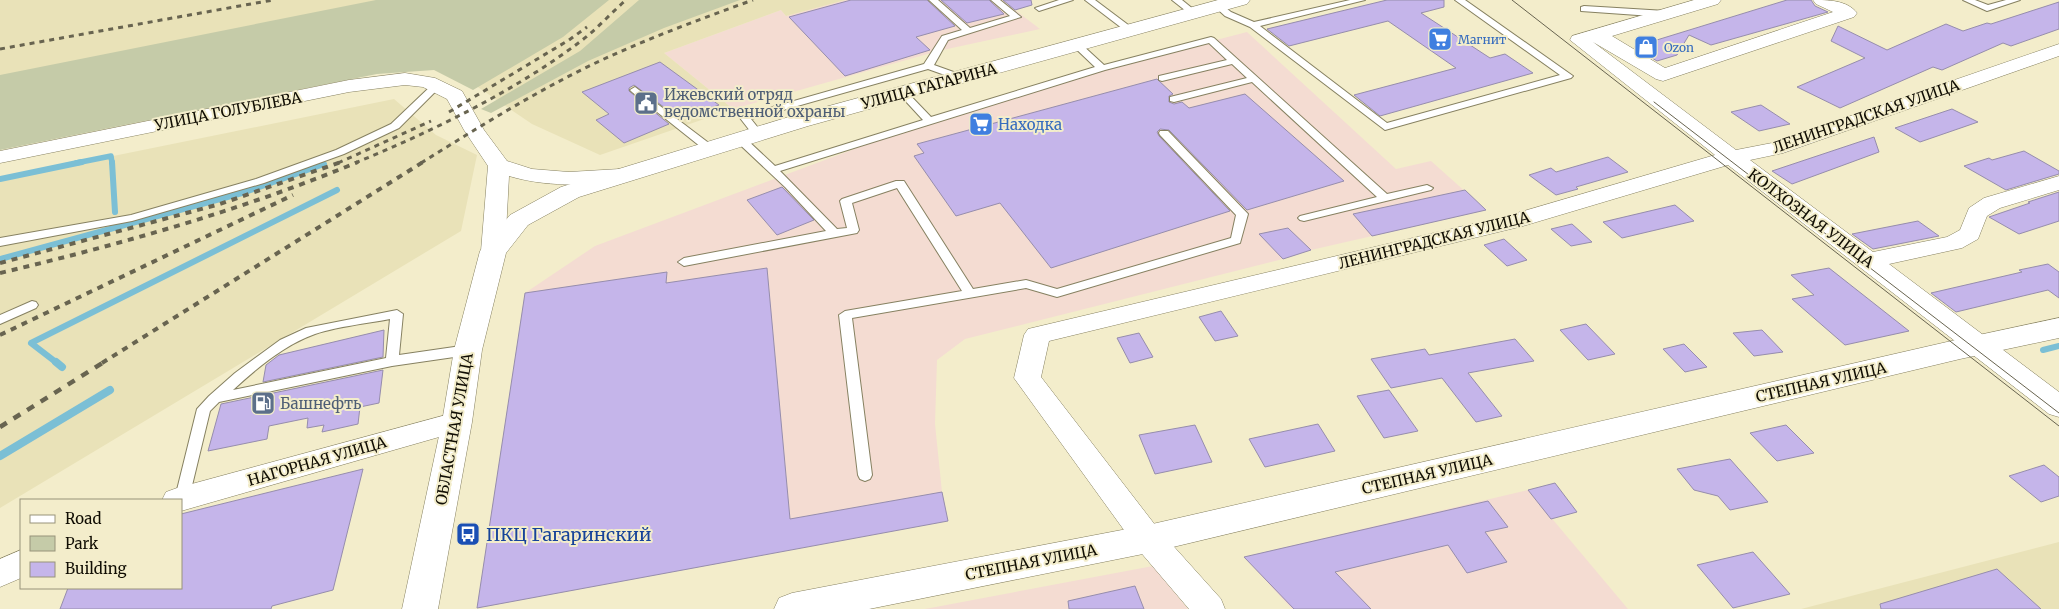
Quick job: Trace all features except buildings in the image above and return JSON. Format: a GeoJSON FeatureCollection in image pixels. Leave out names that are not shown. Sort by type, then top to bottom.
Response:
{"type":"FeatureCollection","features":[{"type":"Feature","properties":{"kind":"main road","name":"УЛИЦА ГАГАРИНА"},"geometry":{"type":"LineString","coordinates":[[493,251],[519,220],[570,192],[749,137],[1240,0]]}},
{"type":"Feature","properties":{"kind":"main road","name":"ОБЛАСТНАЯ УЛИЦА"},"geometry":{"type":"LineString","coordinates":[[420,609],[457,422],[468,350],[493,251]]}},
{"type":"Feature","properties":{"kind":"main road","name":"СТЕПНАЯ УЛИЦА"},"geometry":{"type":"LineString","coordinates":[[792,609],[1148,539],[2059,328]]}},
{"type":"Feature","properties":{"kind":"street"},"geometry":{"type":"LineString","coordinates":[[1597,35],[1712,0]]}},
{"type":"Feature","properties":{"kind":"street"},"geometry":{"type":"LineString","coordinates":[[1597,35],[1663,76],[1848,13],[1822,0]]}},
{"type":"Feature","properties":{"kind":"street","name":"КОЛХОЗНАЯ УЛИЦА"},"geometry":{"type":"LineString","coordinates":[[1597,35],[1579,40],[2059,407]]}},
{"type":"Feature","properties":{"kind":"street","name":"ЛЕНИНГРАДСКАЯ УЛИЦА"},"geometry":{"type":"LineString","coordinates":[[1148,539],[1027,378],[1037,335],[1515,221],[1731,157],[1776,149],[2059,50]]}},
{"type":"Feature","properties":{"kind":"street","name":"УЛИЦА ГОЛУБЛЕВА"},"geometry":{"type":"LineString","coordinates":[[0,157],[349,86],[405,79],[428,82],[455,95],[474,130],[499,166]]}},
{"type":"Feature","properties":{"kind":"street"},"geometry":{"type":"LineString","coordinates":[[493,251],[499,166],[530,176],[568,179],[620,176]]}},
{"type":"Feature","properties":{"kind":"street"},"geometry":{"type":"LineString","coordinates":[[1868,261],[1954,243],[1970,234],[1976,213],[1992,203],[2059,183]]}},
{"type":"Feature","properties":{"kind":"street","name":"НАГОРНАЯ УЛИЦА"},"geometry":{"type":"LineString","coordinates":[[179,499],[457,422]]}},
{"type":"Feature","properties":{"kind":"street"},"geometry":{"type":"LineString","coordinates":[[1148,539],[1209,609]]}},
{"type":"Feature","properties":{"kind":"street"},"geometry":{"type":"LineString","coordinates":[[0,574],[20,564]]}},
{"type":"Feature","properties":{"kind":"lane"},"geometry":{"type":"LineString","coordinates":[[934,0],[968,31]]}},
{"type":"Feature","properties":{"kind":"lane"},"geometry":{"type":"LineString","coordinates":[[928,66],[945,38],[1016,17],[996,0]]}},
{"type":"Feature","properties":{"kind":"lane"},"geometry":{"type":"LineString","coordinates":[[1039,8],[1069,0]]}},
{"type":"Feature","properties":{"kind":"lane"},"geometry":{"type":"LineString","coordinates":[[1089,0],[1130,30]]}},
{"type":"Feature","properties":{"kind":"lane"},"geometry":{"type":"LineString","coordinates":[[1176,0],[1194,13]]}},
{"type":"Feature","properties":{"kind":"lane"},"geometry":{"type":"LineString","coordinates":[[1253,25],[1361,0]]}},
{"type":"Feature","properties":{"kind":"lane"},"geometry":{"type":"LineString","coordinates":[[1218,6],[1228,14],[1253,25],[1386,127],[1568,76],[1459,0]]}},
{"type":"Feature","properties":{"kind":"lane"},"geometry":{"type":"LineString","coordinates":[[1967,0],[1987,8],[2016,0]]}},
{"type":"Feature","properties":{"kind":"lane"},"geometry":{"type":"LineString","coordinates":[[1584,9],[1666,14]]}},
{"type":"Feature","properties":{"kind":"lane"},"geometry":{"type":"LineString","coordinates":[[772,170],[928,120],[1102,68],[1211,40],[1385,198]]}},
{"type":"Feature","properties":{"kind":"lane"},"geometry":{"type":"LineString","coordinates":[[1077,45],[1102,68]]}},
{"type":"Feature","properties":{"kind":"lane"},"geometry":{"type":"LineString","coordinates":[[1162,78],[1234,61]]}},
{"type":"Feature","properties":{"kind":"lane"},"geometry":{"type":"LineString","coordinates":[[835,234],[772,170],[749,137],[745,118],[928,66],[959,78]]}},
{"type":"Feature","properties":{"kind":"lane"},"geometry":{"type":"LineString","coordinates":[[1174,99],[1254,79]]}},
{"type":"Feature","properties":{"kind":"lane"},"geometry":{"type":"LineString","coordinates":[[0,242],[132,218],[260,181],[340,152],[395,126],[436,86]]}},
{"type":"Feature","properties":{"kind":"lane"},"geometry":{"type":"LineString","coordinates":[[635,90],[710,149]]}},
{"type":"Feature","properties":{"kind":"lane"},"geometry":{"type":"LineString","coordinates":[[903,93],[928,120]]}},
{"type":"Feature","properties":{"kind":"lane"},"geometry":{"type":"LineString","coordinates":[[865,475],[845,315],[1026,284],[1057,293],[1236,240],[1242,214],[1164,133]]}},
{"type":"Feature","properties":{"kind":"lane"},"geometry":{"type":"LineString","coordinates":[[684,262],[853,230],[846,201],[900,183],[970,294]]}},
{"type":"Feature","properties":{"kind":"lane"},"geometry":{"type":"LineString","coordinates":[[1304,218],[1427,188]]}},
{"type":"Feature","properties":{"kind":"lane"},"geometry":{"type":"LineString","coordinates":[[0,320],[32,305]]}},
{"type":"Feature","properties":{"kind":"lane"},"geometry":{"type":"LineString","coordinates":[[179,499],[204,410],[214,398],[265,356],[310,331],[397,314],[392,361]]}},
{"type":"Feature","properties":{"kind":"lane"},"geometry":{"type":"LineString","coordinates":[[214,398],[392,361],[468,350]]}},
{"type":"Feature","properties":{"kind":"shaded area"},"geometry":{"type":"Polygon","coordinates":[[[0,0],[845,0],[786,16],[781,10],[664,53],[733,109],[600,155],[532,124],[466,79],[440,66],[379,70],[0,145],[0,0]]]}},
{"type":"Feature","properties":{"kind":"shaded area"},"geometry":{"type":"Polygon","coordinates":[[[845,0],[1002,0],[1040,29],[938,51],[733,109],[664,53],[781,10],[786,16],[845,0]]]}},
{"type":"Feature","properties":{"kind":"shaded area","name":"ПКЦ Гагаринский"},"geometry":{"type":"Polygon","coordinates":[[[1247,32],[1396,169],[1431,161],[1486,210],[1311,250],[1283,259],[965,339],[937,360],[935,424],[942,492],[948,521],[477,608],[525,293],[595,246],[988,99],[1247,32]]]}},
{"type":"Feature","properties":{"kind":"shaded area"},"geometry":{"type":"Polygon","coordinates":[[[394,99],[436,135],[477,155],[461,231],[0,508],[0,179],[394,99]]]}},
{"type":"Feature","properties":{"kind":"shaded area"},"geometry":{"type":"Polygon","coordinates":[[[1528,490],[1628,609],[1292,609],[1244,557],[1528,490]]]}},
{"type":"Feature","properties":{"kind":"shaded area"},"geometry":{"type":"Polygon","coordinates":[[[2059,542],[2059,609],[1801,609],[2059,542]]]}},
{"type":"Feature","properties":{"kind":"shaded area"},"geometry":{"type":"Polygon","coordinates":[[[1153,566],[1188,609],[925,609],[1153,566]]]}},
{"type":"Feature","properties":{"kind":"green space"},"geometry":{"type":"Polygon","coordinates":[[[376,0],[609,0],[563,37],[473,90],[434,70],[377,74],[0,150],[0,75],[376,0]]]}},
{"type":"Feature","properties":{"kind":"green space"},"geometry":{"type":"Polygon","coordinates":[[[639,0],[740,0],[664,28],[588,61],[491,113],[481,109],[580,51],[639,0]]]}},
{"type":"Feature","properties":{"kind":"waterway"},"geometry":{"type":"LineString","coordinates":[[76,163],[111,156],[112,163]]}},
{"type":"Feature","properties":{"kind":"waterway"},"geometry":{"type":"LineString","coordinates":[[0,179],[82,162]]}},
{"type":"Feature","properties":{"kind":"waterway"},"geometry":{"type":"LineString","coordinates":[[112,162],[115,212]]}},
{"type":"Feature","properties":{"kind":"waterway"},"geometry":{"type":"LineString","coordinates":[[0,259],[242,193],[324,164]]}},
{"type":"Feature","properties":{"kind":"waterway"},"geometry":{"type":"LineString","coordinates":[[57,363],[31,343],[337,190]]}},
{"type":"Feature","properties":{"kind":"waterway"},"geometry":{"type":"LineString","coordinates":[[2043,350],[2059,346]]}},
{"type":"Feature","properties":{"kind":"waterway"},"geometry":{"type":"LineString","coordinates":[[56,362],[62,367]]}},
{"type":"Feature","properties":{"kind":"waterway"},"geometry":{"type":"LineString","coordinates":[[0,456],[110,390]]}},
{"type":"Feature","properties":{"kind":"tram line"},"geometry":{"type":"LineString","coordinates":[[1512,0],[2059,426]]}},
{"type":"Feature","properties":{"kind":"tram line"},"geometry":{"type":"LineString","coordinates":[[1654,102],[2059,413]]}},
{"type":"Feature","properties":{"kind":"railway"},"geometry":{"type":"LineString","coordinates":[[0,49],[273,0]]}},
{"type":"Feature","properties":{"kind":"railway"},"geometry":{"type":"LineString","coordinates":[[355,163],[443,124],[529,77],[581,41],[626,0]]}},
{"type":"Feature","properties":{"kind":"railway"},"geometry":{"type":"LineString","coordinates":[[421,163],[521,102],[583,69],[646,41],[753,0]]}},
{"type":"Feature","properties":{"kind":"railway"},"geometry":{"type":"LineString","coordinates":[[449,112],[569,40],[587,27]]}},
{"type":"Feature","properties":{"kind":"railway"},"geometry":{"type":"LineString","coordinates":[[338,163],[431,121]]}},
{"type":"Feature","properties":{"kind":"railway"},"geometry":{"type":"LineString","coordinates":[[0,263],[220,204],[341,162]]}},
{"type":"Feature","properties":{"kind":"railway"},"geometry":{"type":"LineString","coordinates":[[0,273],[181,225],[270,196],[358,162]]}},
{"type":"Feature","properties":{"kind":"railway"},"geometry":{"type":"LineString","coordinates":[[102,363],[423,162]]}},
{"type":"Feature","properties":{"kind":"railway"},"geometry":{"type":"LineString","coordinates":[[0,335],[293,195]]}},
{"type":"Feature","properties":{"kind":"railway"},"geometry":{"type":"LineString","coordinates":[[0,427],[104,362]]}},
{"type":"Feature","properties":{"kind":"place","name":"Магнит"},"geometry":{"type":"Point","coordinates":[1440,39]}},
{"type":"Feature","properties":{"kind":"place","name":"Ozon"},"geometry":{"type":"Point","coordinates":[1646,47]}},
{"type":"Feature","properties":{"kind":"place","name":"Ижевский отряд ведомственной охраны"},"geometry":{"type":"Point","coordinates":[646,103]}},
{"type":"Feature","properties":{"kind":"place","name":"Находка"},"geometry":{"type":"Point","coordinates":[981,124]}},
{"type":"Feature","properties":{"kind":"place","name":"Башнефть"},"geometry":{"type":"Point","coordinates":[263,403]}},
{"type":"Feature","properties":{"kind":"place","name":"ПКЦ Гагаринский"},"geometry":{"type":"Point","coordinates":[468,534]}}]}
